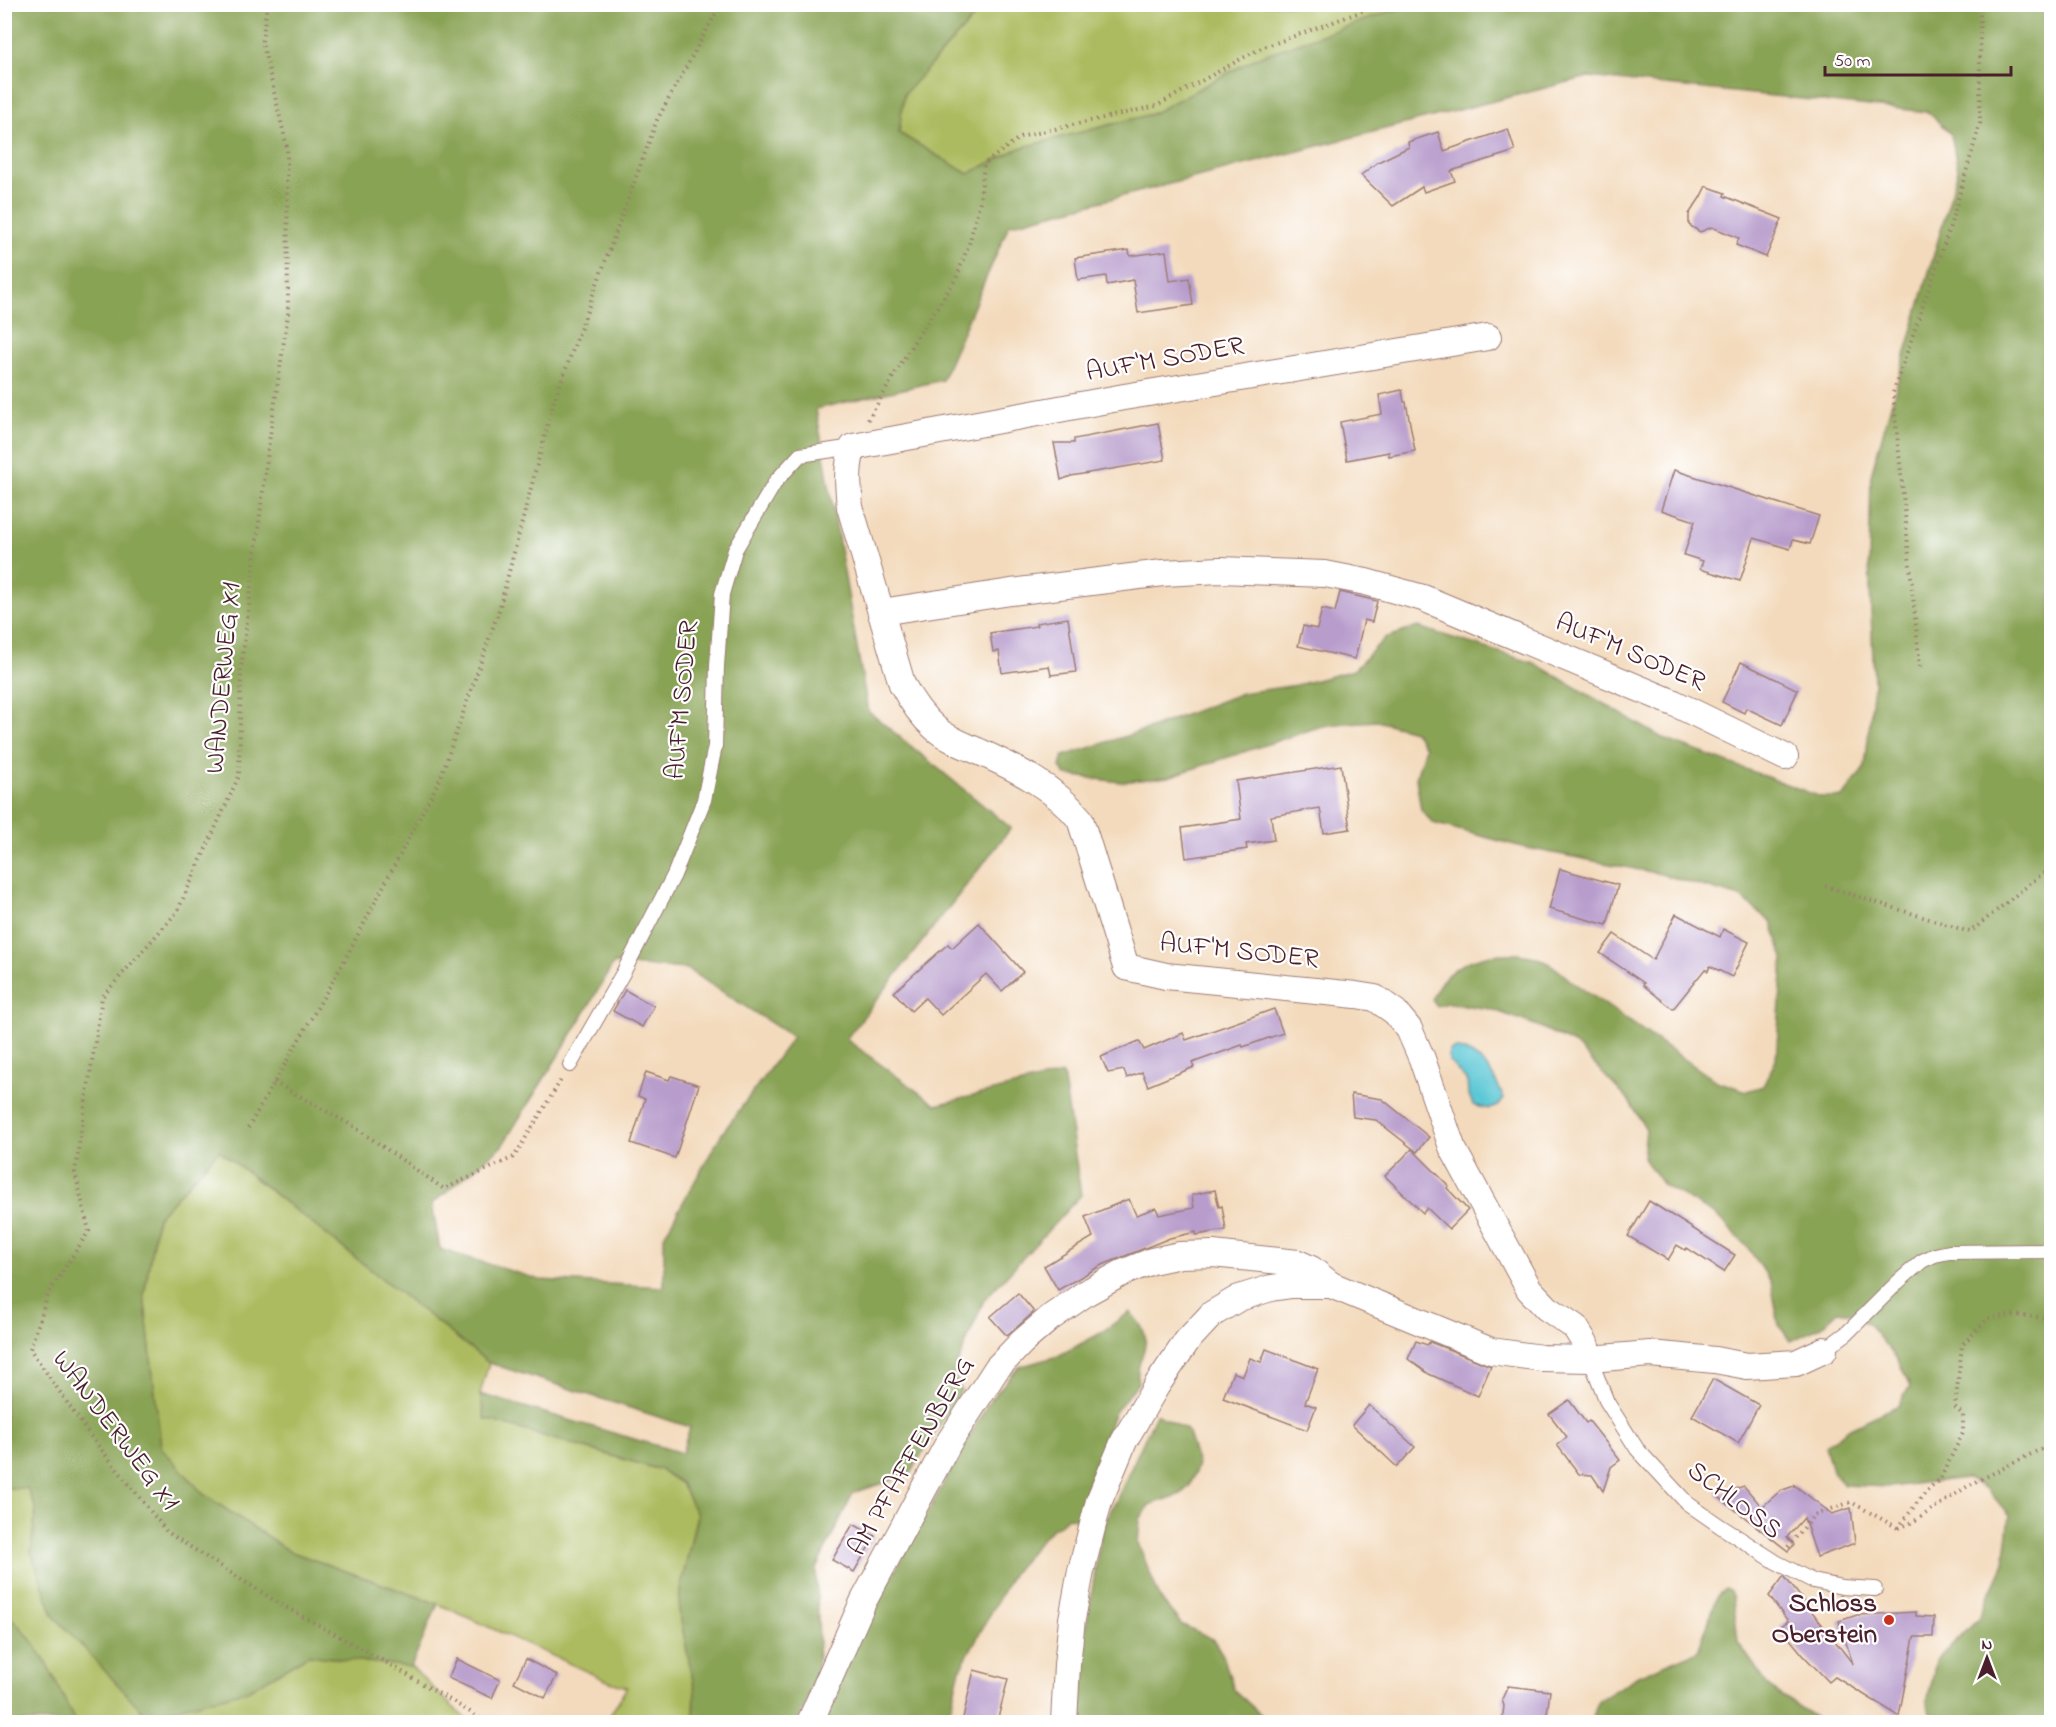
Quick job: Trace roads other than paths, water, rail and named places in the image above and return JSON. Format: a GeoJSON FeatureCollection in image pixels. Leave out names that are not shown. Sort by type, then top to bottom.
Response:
{"type":"FeatureCollection","features":[{"type":"Feature","properties":{"kind":"street","name":"AUF'M SODER"},"geometry":{"type":"LineString","coordinates":[[1488,337],[1124,397],[852,447],[848,460],[847,477],[850,507],[902,684],[916,710],[937,730],[1016,769],[1048,788],[1069,805],[1080,819],[1126,967],[1166,976],[1356,994],[1375,998],[1395,1012],[1408,1029],[1422,1059],[1452,1148],[1529,1289],[1547,1308],[1575,1327],[1585,1343],[1590,1359]]}},
{"type":"Feature","properties":{"kind":"street","name":"AUF'M SODER"},"geometry":{"type":"LineString","coordinates":[[881,612],[1011,592],[1163,573],[1220,570],[1325,574],[1366,582],[1423,598],[1674,703],[1785,757]]}},
{"type":"Feature","properties":{"kind":"street","name":"AM PFAFFENBERG"},"geometry":{"type":"LineString","coordinates":[[810,1722],[863,1602],[949,1442],[997,1368],[1050,1318],[1086,1293],[1122,1274],[1152,1261],[1180,1255],[1213,1254],[1298,1263],[1311,1269],[1331,1286]]}},
{"type":"Feature","properties":{"kind":"street"},"geometry":{"type":"LineString","coordinates":[[1064,1722],[1072,1620],[1081,1571],[1100,1501],[1125,1441],[1157,1385],[1187,1341],[1212,1314],[1239,1298],[1271,1288],[1292,1285],[1331,1286],[1491,1351],[1542,1358],[1590,1359],[1650,1354],[1715,1360],[1747,1366],[1796,1363],[1824,1350]]}},
{"type":"Feature","properties":{"kind":"lane","name":"AUF'M SODER"},"geometry":{"type":"LineString","coordinates":[[570,1065],[623,973],[674,875],[704,800],[715,746],[722,594],[735,550],[776,481],[800,454],[852,447]]}},
{"type":"Feature","properties":{"kind":"lane"},"geometry":{"type":"LineString","coordinates":[[1824,1350],[1847,1333],[1922,1261],[1935,1255],[1949,1252],[2052,1251]]}},
{"type":"Feature","properties":{"kind":"lane","name":"SCHLOSS"},"geometry":{"type":"LineString","coordinates":[[1590,1359],[1607,1402],[1637,1449],[1687,1503],[1776,1562],[1813,1581],[1842,1587],[1875,1589]]}},
{"type":"Feature","properties":{"kind":"water"},"geometry":{"type":"Polygon","coordinates":[[[1455,1048],[1473,1055],[1486,1067],[1504,1099],[1498,1106],[1489,1109],[1473,1105],[1467,1081],[1449,1061],[1449,1051],[1455,1048]]]}},
{"type":"Feature","properties":{"kind":"place","name":"Schloss Oberstein"},"geometry":{"type":"Point","coordinates":[1889,1620]}}]}
